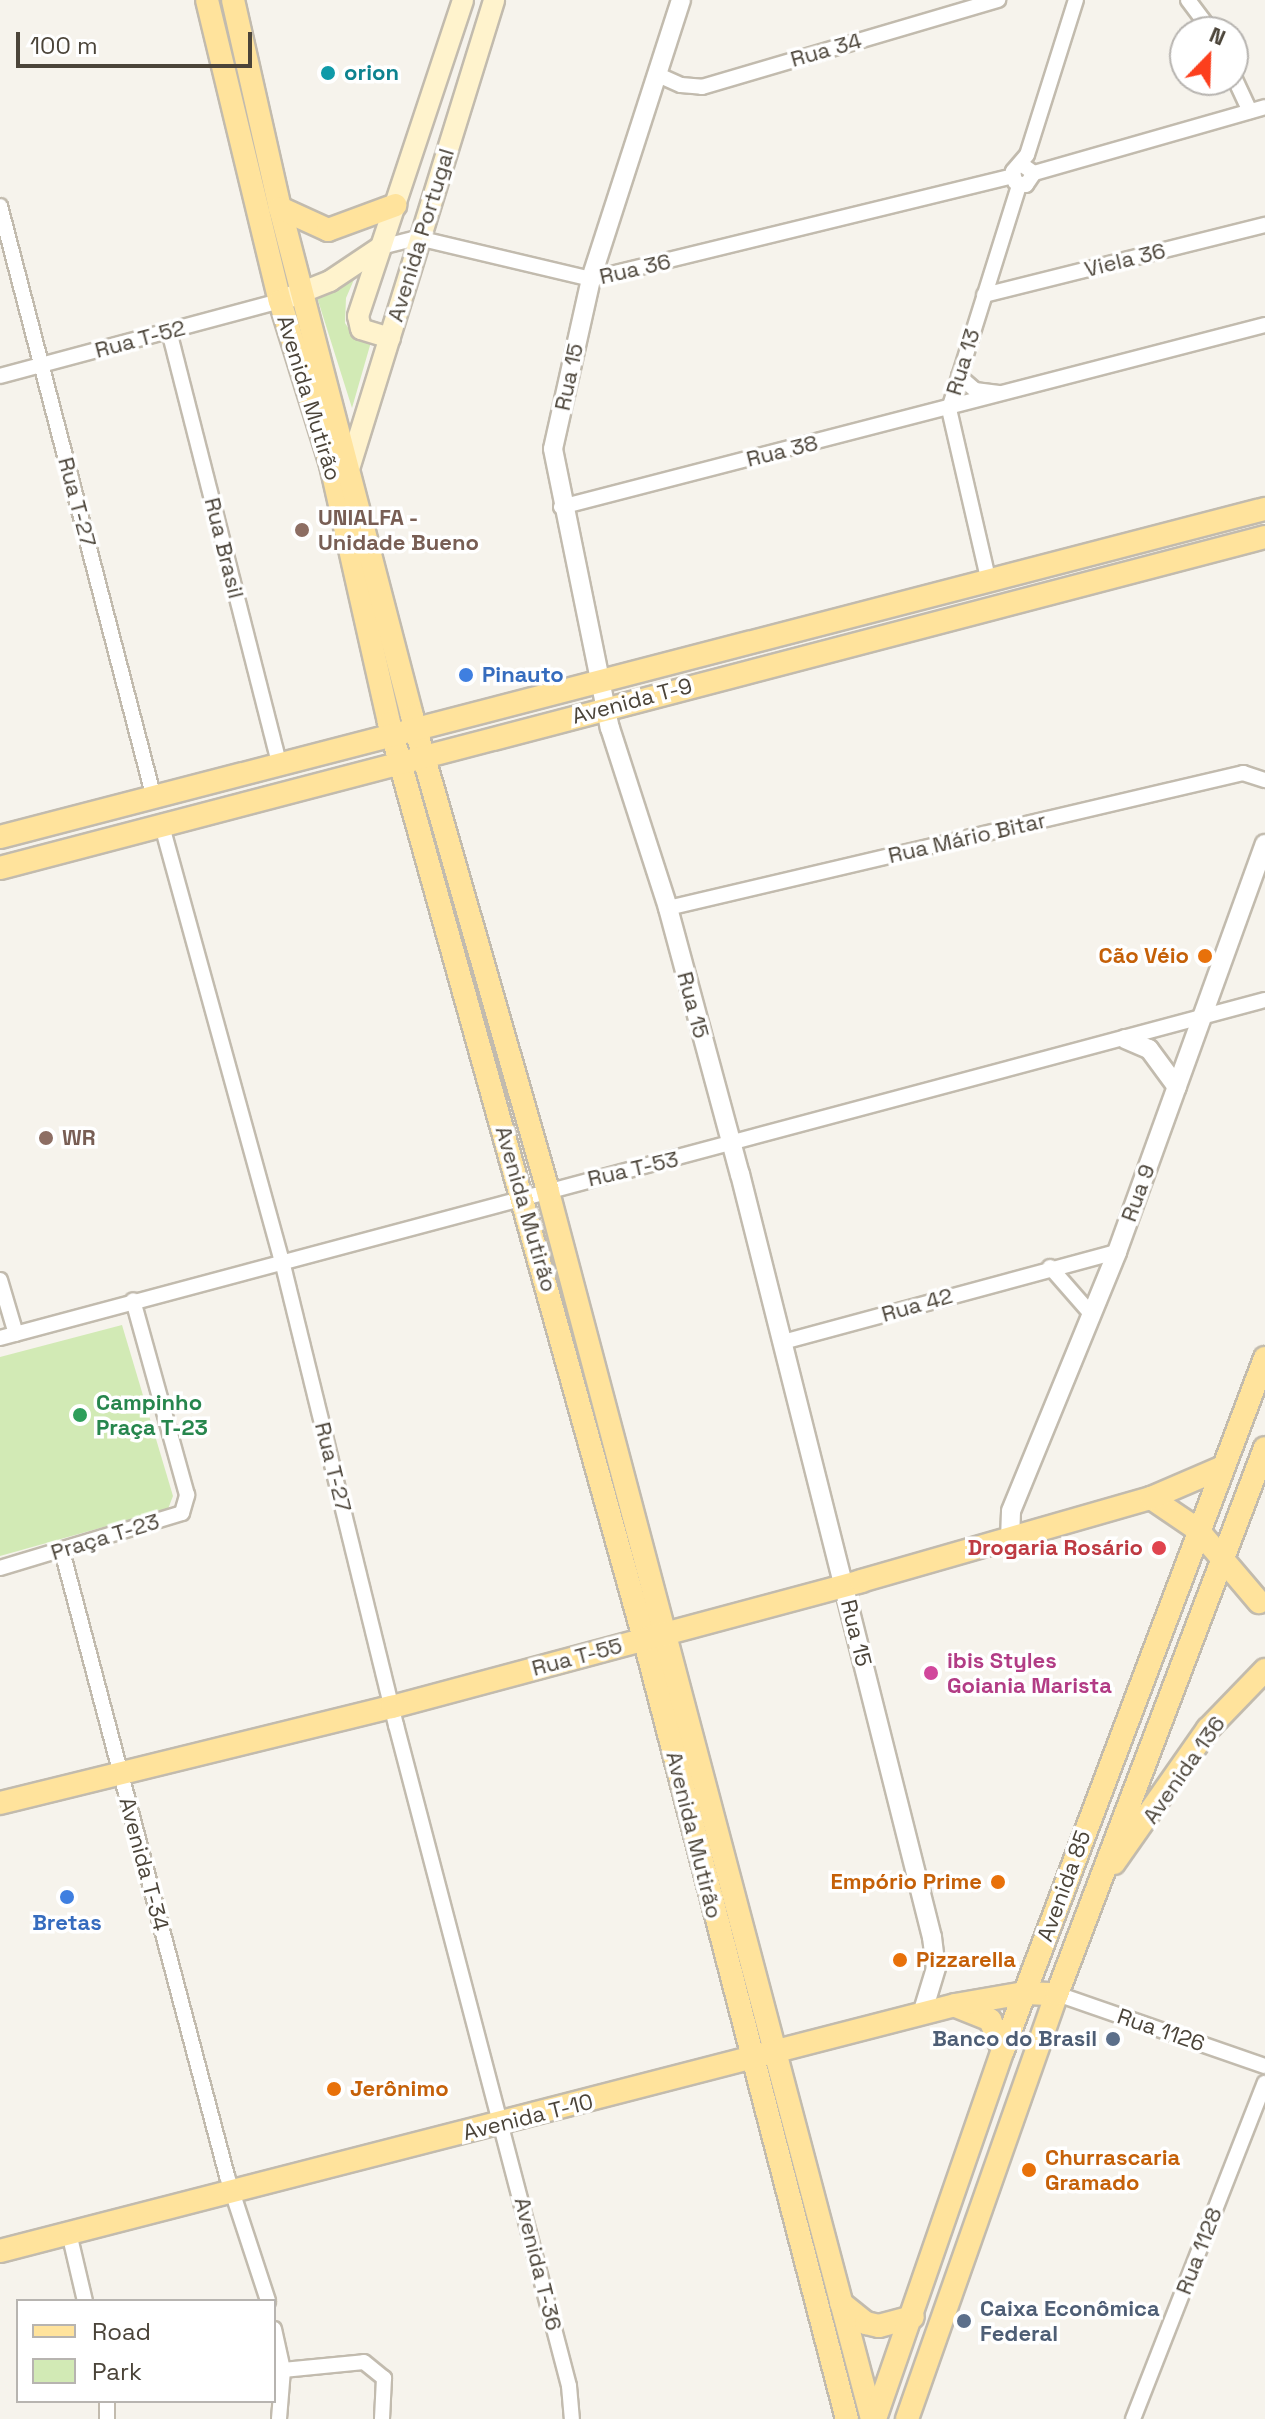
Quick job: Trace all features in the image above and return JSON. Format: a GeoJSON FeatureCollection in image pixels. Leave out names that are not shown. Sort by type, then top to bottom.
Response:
{"type":"FeatureCollection","features":[{"type":"Feature","properties":{"kind":"main road","name":"Avenida Mutirão"},"geometry":{"type":"LineString","coordinates":[[207,0],[280,301],[331,465],[393,737],[523,1194],[775,2053],[874,2419]]}},
{"type":"Feature","properties":{"kind":"main road","name":"Avenida Mutirão"},"geometry":{"type":"LineString","coordinates":[[233,0],[302,294],[418,731],[547,1188],[654,1636],[750,2059],[847,2419]]}},
{"type":"Feature","properties":{"kind":"main road","name":"Avenida Portugal"},"geometry":{"type":"LineString","coordinates":[[390,338],[361,329],[358,316],[463,0]]}},
{"type":"Feature","properties":{"kind":"main road","name":"Avenida Portugal"},"geometry":{"type":"LineString","coordinates":[[349,469],[494,0]]}},
{"type":"Feature","properties":{"kind":"main road"},"geometry":{"type":"LineString","coordinates":[[280,208],[328,230],[396,205]]}},
{"type":"Feature","properties":{"kind":"main road","name":"Rua 36"},"geometry":{"type":"LineString","coordinates":[[280,301],[302,294],[364,262],[381,247]]}},
{"type":"Feature","properties":{"kind":"main road","name":"Avenida T-9"},"geometry":{"type":"LineString","coordinates":[[0,837],[418,731],[988,578],[1265,509]]}},
{"type":"Feature","properties":{"kind":"main road","name":"Avenida T-9"},"geometry":{"type":"LineString","coordinates":[[0,868],[605,707],[1265,537]]}},
{"type":"Feature","properties":{"kind":"main road","name":"Avenida 85"},"geometry":{"type":"LineString","coordinates":[[874,2419],[913,2317],[1024,1993],[1197,1529],[1265,1358]]}},
{"type":"Feature","properties":{"kind":"main road","name":"Avenida 85"},"geometry":{"type":"LineString","coordinates":[[907,2419],[1057,1994],[1265,1448]]}},
{"type":"Feature","properties":{"kind":"main road","name":"Rua T-55"},"geometry":{"type":"LineString","coordinates":[[0,1803],[392,1707],[1010,1540],[1151,1498],[1221,1468]]}},
{"type":"Feature","properties":{"kind":"main road"},"geometry":{"type":"LineString","coordinates":[[1151,1498],[1197,1529],[1262,1602]]}},
{"type":"Feature","properties":{"kind":"main road"},"geometry":{"type":"LineString","coordinates":[[1174,1592],[1210,1591],[1262,1602]]}},
{"type":"Feature","properties":{"kind":"main road","name":"Avenida 136"},"geometry":{"type":"LineString","coordinates":[[1105,1872],[1135,1839],[1208,1729],[1265,1670]]}},
{"type":"Feature","properties":{"kind":"main road","name":"Avenida T-10"},"geometry":{"type":"LineString","coordinates":[[0,2251],[229,2183],[775,2053],[955,2005],[1024,1993],[1057,1994]]}},
{"type":"Feature","properties":{"kind":"main road"},"geometry":{"type":"LineString","coordinates":[[955,2005],[990,2020],[1003,2050]]}},
{"type":"Feature","properties":{"kind":"main road"},"geometry":{"type":"LineString","coordinates":[[841,2303],[866,2323],[879,2326],[913,2317]]}},
{"type":"Feature","properties":{"kind":"street","name":"Rua 15"},"geometry":{"type":"LineString","coordinates":[[681,0],[591,279],[553,449],[561,507],[605,707],[668,908],[783,1342],[932,1937],[936,1968],[922,2014]]}},
{"type":"Feature","properties":{"kind":"street","name":"Rua 34"},"geometry":{"type":"LineString","coordinates":[[656,74],[681,85],[702,87],[998,0]]}},
{"type":"Feature","properties":{"kind":"street","name":"Rua 13"},"geometry":{"type":"LineString","coordinates":[[988,578],[949,409],[1076,0]]}},
{"type":"Feature","properties":{"kind":"street","name":"Rua 36"},"geometry":{"type":"LineString","coordinates":[[381,247],[418,238],[591,279],[1021,176],[1258,109]]}},
{"type":"Feature","properties":{"kind":"street","name":"Rua T-27"},"geometry":{"type":"LineString","coordinates":[[0,206],[154,798]]}},
{"type":"Feature","properties":{"kind":"street","name":"Viela 36"},"geometry":{"type":"LineString","coordinates":[[984,295],[1265,225]]}},
{"type":"Feature","properties":{"kind":"street","name":"Rua T-52"},"geometry":{"type":"LineString","coordinates":[[0,376],[280,301]]}},
{"type":"Feature","properties":{"kind":"street","name":"Rua 38"},"geometry":{"type":"LineString","coordinates":[[561,507],[1265,325]]}},
{"type":"Feature","properties":{"kind":"street","name":"Rua Brasil"},"geometry":{"type":"LineString","coordinates":[[169,331],[280,765]]}},
{"type":"Feature","properties":{"kind":"street"},"geometry":{"type":"LineString","coordinates":[[959,376],[975,390],[1003,394]]}},
{"type":"Feature","properties":{"kind":"street","name":"Rua Mário Bitar"},"geometry":{"type":"LineString","coordinates":[[668,908],[1243,773],[1265,780]]}},
{"type":"Feature","properties":{"kind":"street","name":"Rua T-27"},"geometry":{"type":"LineString","coordinates":[[162,826],[282,1261],[392,1707],[500,2117]]}},
{"type":"Feature","properties":{"kind":"street","name":"Rua 9"},"geometry":{"type":"LineString","coordinates":[[1010,1540],[1011,1511],[1117,1252],[1205,1019],[1265,844]]}},
{"type":"Feature","properties":{"kind":"street","name":"Rua T-53"},"geometry":{"type":"LineString","coordinates":[[0,1338],[523,1194],[730,1146],[1205,1019],[1265,1000]]}},
{"type":"Feature","properties":{"kind":"street"},"geometry":{"type":"LineString","coordinates":[[1125,1039],[1149,1049],[1177,1087]]}},
{"type":"Feature","properties":{"kind":"street","name":"Rua 42"},"geometry":{"type":"LineString","coordinates":[[783,1342],[1050,1267],[1117,1252]]}},
{"type":"Feature","properties":{"kind":"street"},"geometry":{"type":"LineString","coordinates":[[1050,1267],[1092,1315]]}},
{"type":"Feature","properties":{"kind":"street"},"geometry":{"type":"LineString","coordinates":[[0,1280],[16,1334]]}},
{"type":"Feature","properties":{"kind":"street","name":"Praça T-23"},"geometry":{"type":"LineString","coordinates":[[0,1568],[182,1513],[187,1495],[133,1300]]}},
{"type":"Feature","properties":{"kind":"street","name":"Avenida T-34"},"geometry":{"type":"LineString","coordinates":[[62,1551],[229,2183],[267,2299]]}},
{"type":"Feature","properties":{"kind":"street","name":"Rua 1126"},"geometry":{"type":"LineString","coordinates":[[1057,1994],[1265,2066]]}},
{"type":"Feature","properties":{"kind":"street","name":"Rua 1128"},"geometry":{"type":"LineString","coordinates":[[1133,2419],[1265,2083]]}},
{"type":"Feature","properties":{"kind":"street","name":"Avenida T-36"},"geometry":{"type":"LineString","coordinates":[[500,2117],[569,2386],[572,2419]]}},
{"type":"Feature","properties":{"kind":"street"},"geometry":{"type":"LineString","coordinates":[[69,2233],[85,2299]]}},
{"type":"Feature","properties":{"kind":"street"},"geometry":{"type":"LineString","coordinates":[[276,2338],[283,2370],[279,2419]]}},
{"type":"Feature","properties":{"kind":"street"},"geometry":{"type":"LineString","coordinates":[[283,2370],[364,2362],[384,2378],[382,2419]]}},
{"type":"Feature","properties":{"kind":"green space"},"geometry":{"type":"Polygon","coordinates":[[[359,268],[346,298],[345,323],[353,335],[371,342],[352,408],[315,291],[359,268]]]}},
{"type":"Feature","properties":{"kind":"green space"},"geometry":{"type":"Polygon","coordinates":[[[122,1325],[173,1496],[168,1509],[0,1556],[0,1357],[122,1325]]]}},
{"type":"Feature","properties":{"kind":"place","name":"orion"},"geometry":{"type":"Point","coordinates":[328,73]}},
{"type":"Feature","properties":{"kind":"place","name":"UNIALFA - Unidade Bueno"},"geometry":{"type":"Point","coordinates":[302,530]}},
{"type":"Feature","properties":{"kind":"place","name":"Pinauto"},"geometry":{"type":"Point","coordinates":[466,675]}},
{"type":"Feature","properties":{"kind":"place","name":"Cão Véio"},"geometry":{"type":"Point","coordinates":[1205,956]}},
{"type":"Feature","properties":{"kind":"place","name":"WR"},"geometry":{"type":"Point","coordinates":[46,1138]}},
{"type":"Feature","properties":{"kind":"place","name":"Campinho Praça T-23"},"geometry":{"type":"Point","coordinates":[80,1415]}},
{"type":"Feature","properties":{"kind":"place","name":"Drogaria Rosário"},"geometry":{"type":"Point","coordinates":[1159,1548]}},
{"type":"Feature","properties":{"kind":"place","name":"ibis Styles Goiania Marista"},"geometry":{"type":"Point","coordinates":[931,1673]}},
{"type":"Feature","properties":{"kind":"place","name":"Empório Prime"},"geometry":{"type":"Point","coordinates":[998,1882]}},
{"type":"Feature","properties":{"kind":"place","name":"Bretas"},"geometry":{"type":"Point","coordinates":[67,1897]}},
{"type":"Feature","properties":{"kind":"place","name":"Pizzarella"},"geometry":{"type":"Point","coordinates":[900,1960]}},
{"type":"Feature","properties":{"kind":"place","name":"Banco do Brasil"},"geometry":{"type":"Point","coordinates":[1113,2039]}},
{"type":"Feature","properties":{"kind":"place","name":"Jerônimo"},"geometry":{"type":"Point","coordinates":[334,2089]}},
{"type":"Feature","properties":{"kind":"place","name":"Churrascaria Gramado"},"geometry":{"type":"Point","coordinates":[1029,2170]}},
{"type":"Feature","properties":{"kind":"place","name":"Caixa Econômica Federal"},"geometry":{"type":"Point","coordinates":[964,2321]}}]}
